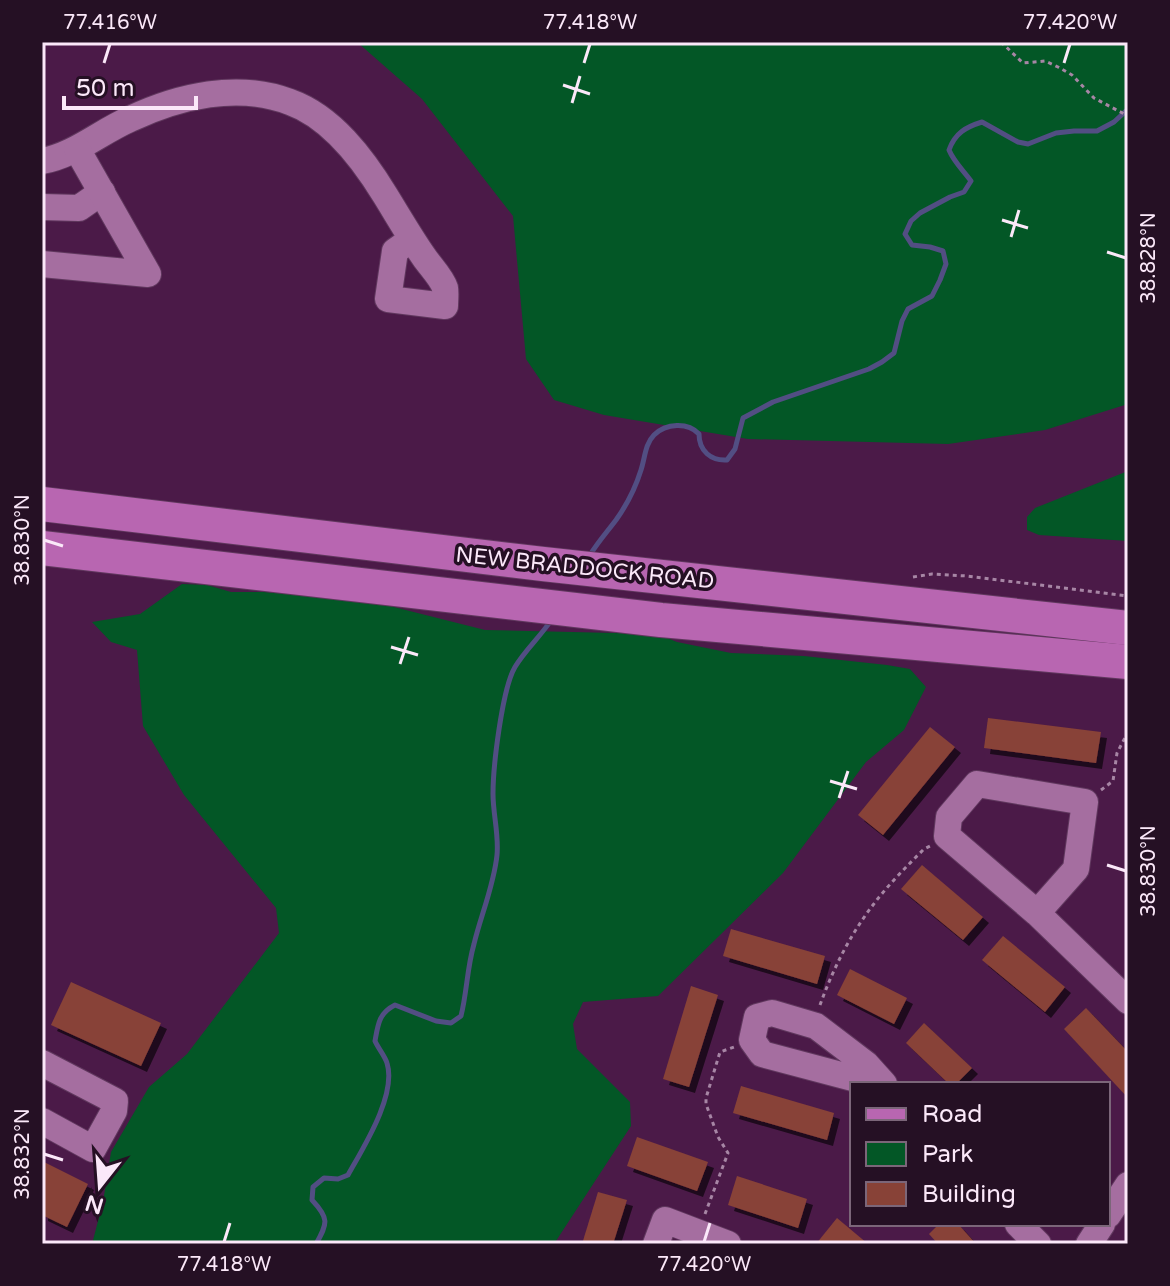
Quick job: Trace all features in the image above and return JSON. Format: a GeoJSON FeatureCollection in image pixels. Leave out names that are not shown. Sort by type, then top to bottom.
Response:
{"type":"FeatureCollection","features":[{"type":"Feature","properties":{"kind":"main road","name":"NEW BRADDOCK ROAD"},"geometry":{"type":"LineString","coordinates":[[42,504],[543,564],[1128,628]]}},
{"type":"Feature","properties":{"kind":"main road","name":"NEW BRADDOCK ROAD"},"geometry":{"type":"LineString","coordinates":[[42,548],[661,620],[1128,662]]}},
{"type":"Feature","properties":{"kind":"street"},"geometry":{"type":"LineString","coordinates":[[42,161],[77,149],[129,119],[163,106],[233,91],[264,95],[292,102],[319,118],[345,142],[370,170],[412,239]]}},
{"type":"Feature","properties":{"kind":"street"},"geometry":{"type":"LineString","coordinates":[[42,264],[148,274],[77,149]]}},
{"type":"Feature","properties":{"kind":"street"},"geometry":{"type":"LineString","coordinates":[[42,207],[79,208],[102,192]]}},
{"type":"Feature","properties":{"kind":"street"},"geometry":{"type":"LineString","coordinates":[[1037,913],[1076,869],[1085,802],[977,784],[949,817],[947,836],[1037,913],[1128,1001]]}},
{"type":"Feature","properties":{"kind":"street"},"geometry":{"type":"LineString","coordinates":[[867,1082],[762,1054],[752,1040],[757,1017],[772,1013],[813,1025],[866,1064],[882,1082]]}},
{"type":"Feature","properties":{"kind":"street"},"geometry":{"type":"LineString","coordinates":[[42,1063],[115,1101],[114,1111],[93,1149],[42,1121]]}},
{"type":"Feature","properties":{"kind":"street"},"geometry":{"type":"LineString","coordinates":[[1110,1212],[1128,1185]]}},
{"type":"Feature","properties":{"kind":"street"},"geometry":{"type":"LineString","coordinates":[[656,1244],[665,1220],[728,1244]]}},
{"type":"Feature","properties":{"kind":"street"},"geometry":{"type":"LineString","coordinates":[[1020,1226],[1038,1244]]}},
{"type":"Feature","properties":{"kind":"street"},"geometry":{"type":"LineString","coordinates":[[1089,1244],[1101,1226]]}},
{"type":"Feature","properties":{"kind":"path"},"geometry":{"type":"LineString","coordinates":[[1001,42],[1023,63],[1045,61],[1072,75],[1094,98],[1128,116]]}},
{"type":"Feature","properties":{"kind":"path"},"geometry":{"type":"LineString","coordinates":[[908,580],[932,574],[967,576],[1128,596]]}},
{"type":"Feature","properties":{"kind":"path"},"geometry":{"type":"LineString","coordinates":[[1085,802],[1113,781],[1117,753],[1128,732]]}},
{"type":"Feature","properties":{"kind":"path"},"geometry":{"type":"LineString","coordinates":[[813,1025],[846,945],[874,904],[924,849],[947,836]]}},
{"type":"Feature","properties":{"kind":"path"},"geometry":{"type":"LineString","coordinates":[[698,1233],[728,1153],[718,1137],[706,1098],[720,1052],[752,1040]]}},
{"type":"Feature","properties":{"kind":"green space"},"geometry":{"type":"Polygon","coordinates":[[[357,42],[1128,42],[1128,404],[1045,430],[948,444],[748,439],[604,415],[554,400],[526,359],[513,216],[422,99],[357,42]]]}},
{"type":"Feature","properties":{"kind":"green space"},"geometry":{"type":"Polygon","coordinates":[[[1128,471],[1128,541],[1039,535],[1027,530],[1027,517],[1035,508],[1128,471]]]}},
{"type":"Feature","properties":{"kind":"green space"},"geometry":{"type":"Polygon","coordinates":[[[182,584],[207,585],[231,592],[366,600],[485,630],[657,634],[677,642],[731,653],[804,656],[887,665],[910,669],[926,687],[904,730],[866,762],[783,873],[658,996],[583,1002],[573,1024],[577,1049],[630,1102],[631,1126],[554,1244],[92,1244],[111,1152],[149,1087],[187,1054],[279,933],[276,908],[184,795],[143,726],[137,650],[111,642],[92,622],[140,614],[182,584]]]}},
{"type":"Feature","properties":{"kind":"building"},"geometry":{"type":"Polygon","coordinates":[[[988,718],[1101,732],[1096,763],[984,748],[988,718]]]}},
{"type":"Feature","properties":{"kind":"building"},"geometry":{"type":"Polygon","coordinates":[[[930,727],[955,747],[883,835],[858,815],[930,727]]]}},
{"type":"Feature","properties":{"kind":"building"},"geometry":{"type":"Polygon","coordinates":[[[922,865],[983,917],[963,940],[901,889],[922,865]]]}},
{"type":"Feature","properties":{"kind":"building"},"geometry":{"type":"Polygon","coordinates":[[[731,929],[825,956],[817,984],[723,956],[731,929]]]}},
{"type":"Feature","properties":{"kind":"building"},"geometry":{"type":"Polygon","coordinates":[[[1003,936],[1065,987],[1045,1012],[982,960],[1003,936]]]}},
{"type":"Feature","properties":{"kind":"building"},"geometry":{"type":"Polygon","coordinates":[[[850,969],[907,998],[894,1024],[837,995],[850,969]]]}},
{"type":"Feature","properties":{"kind":"building"},"geometry":{"type":"Polygon","coordinates":[[[71,982],[161,1023],[141,1066],[51,1025],[71,982]]]}},
{"type":"Feature","properties":{"kind":"building"},"geometry":{"type":"Polygon","coordinates":[[[691,986],[718,995],[689,1087],[663,1079],[691,986]]]}},
{"type":"Feature","properties":{"kind":"building"},"geometry":{"type":"Polygon","coordinates":[[[1086,1008],[1128,1052],[1128,1098],[1064,1029],[1086,1008]]]}},
{"type":"Feature","properties":{"kind":"building"},"geometry":{"type":"Polygon","coordinates":[[[924,1023],[972,1068],[958,1082],[947,1082],[906,1043],[924,1023]]]}},
{"type":"Feature","properties":{"kind":"building"},"geometry":{"type":"Polygon","coordinates":[[[741,1086],[834,1113],[827,1140],[733,1113],[741,1086]]]}},
{"type":"Feature","properties":{"kind":"building"},"geometry":{"type":"Polygon","coordinates":[[[637,1137],[708,1162],[697,1191],[627,1166],[637,1137]]]}},
{"type":"Feature","properties":{"kind":"building"},"geometry":{"type":"Polygon","coordinates":[[[42,1161],[88,1184],[67,1227],[42,1215],[42,1161]]]}},
{"type":"Feature","properties":{"kind":"building"},"geometry":{"type":"Polygon","coordinates":[[[737,1176],[807,1199],[798,1228],[728,1205],[737,1176]]]}},
{"type":"Feature","properties":{"kind":"building"},"geometry":{"type":"Polygon","coordinates":[[[598,1192],[627,1200],[613,1244],[582,1244],[598,1192]]]}},
{"type":"Feature","properties":{"kind":"building"},"geometry":{"type":"Polygon","coordinates":[[[837,1218],[868,1244],[816,1244],[837,1218]]]}},
{"type":"Feature","properties":{"kind":"building"},"geometry":{"type":"Polygon","coordinates":[[[937,1226],[960,1226],[976,1244],[938,1244],[929,1234],[937,1226]]]}},
{"type":"Feature","properties":{"kind":"waterway"},"geometry":{"type":"LineString","coordinates":[[590,555],[627,502],[649,443],[659,431],[671,426],[689,427],[699,434],[707,454],[727,460],[735,449],[743,418],[773,402],[869,369],[894,353],[908,309],[932,296],[946,264],[943,251],[912,245],[905,234],[911,221],[920,213],[964,192],[971,181],[949,150],[962,132],[982,122],[1018,142],[1028,144],[1056,133],[1097,131],[1114,122],[1128,109]]}},
{"type":"Feature","properties":{"kind":"waterway"},"geometry":{"type":"LineString","coordinates":[[316,1244],[325,1221],[312,1200],[313,1187],[324,1178],[338,1179],[348,1175],[383,1105],[389,1076],[386,1060],[375,1041],[382,1015],[395,1005],[436,1021],[451,1023],[461,1016],[472,953],[495,866],[497,847],[493,782],[506,692],[515,667],[552,619]]}}]}
